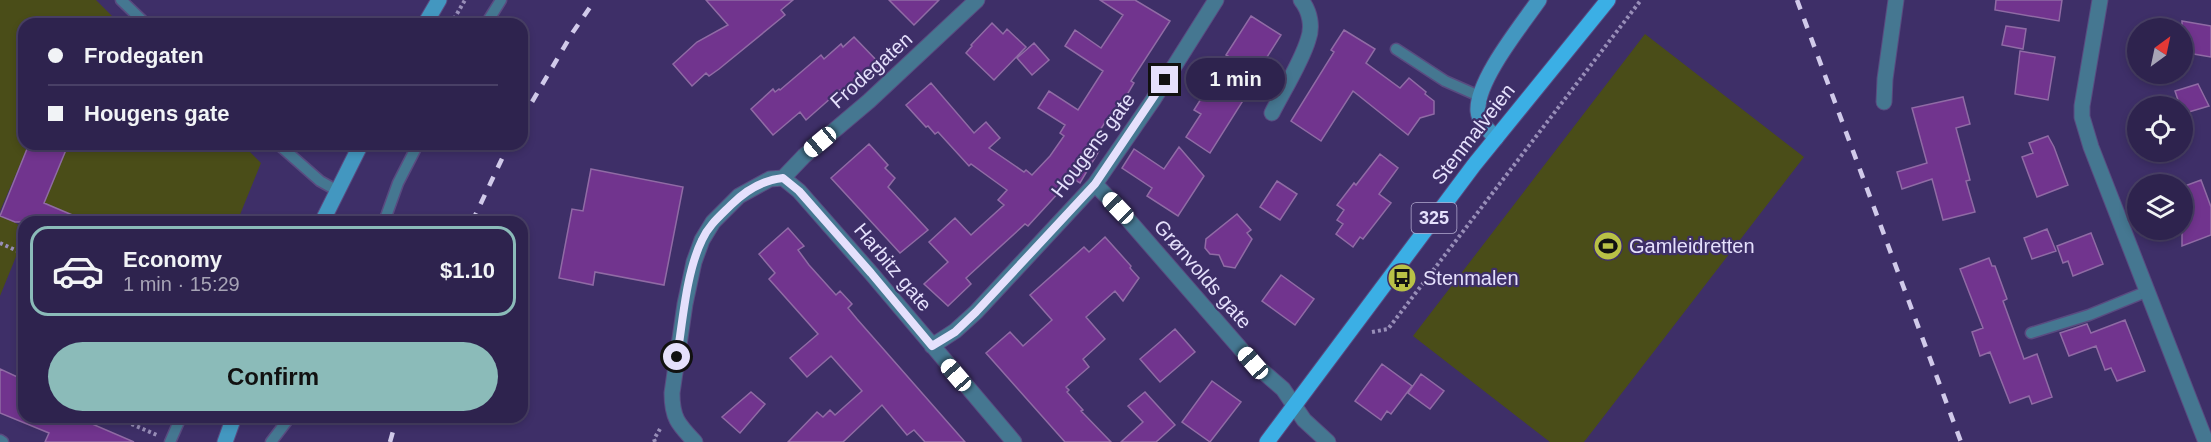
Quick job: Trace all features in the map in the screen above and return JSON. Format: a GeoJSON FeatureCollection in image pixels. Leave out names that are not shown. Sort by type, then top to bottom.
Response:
{"type":"FeatureCollection","features":[{"type":"Feature","properties":{"kind":"main road"},"geometry":{"type":"LineString","coordinates":[[428,18],[439,0]]}},
{"type":"Feature","properties":{"kind":"main road"},"geometry":{"type":"LineString","coordinates":[[1496,138],[1482,122],[1478,113],[1479,96],[1487,77],[1539,0]]}},
{"type":"Feature","properties":{"kind":"main road","name":"Stenmalveien"},"geometry":{"type":"LineString","coordinates":[[1267,442],[1496,138],[1608,0]]}},
{"type":"Feature","properties":{"kind":"main road"},"geometry":{"type":"LineString","coordinates":[[325,216],[358,150]]}},
{"type":"Feature","properties":{"kind":"main road"},"geometry":{"type":"LineString","coordinates":[[225,442],[232,423]]}},
{"type":"Feature","properties":{"kind":"street","name":"Frodegaten"},"geometry":{"type":"LineString","coordinates":[[695,442],[676,422],[672,407],[672,393],[694,262],[702,240],[713,222],[740,196],[770,179],[783,178],[804,156],[878,93],[977,0]]}},
{"type":"Feature","properties":{"kind":"street","name":"Hougens gate"},"geometry":{"type":"LineString","coordinates":[[932,346],[955,332],[976,312],[1095,184],[1153,100],[1215,0]]}},
{"type":"Feature","properties":{"kind":"street"},"geometry":{"type":"LineString","coordinates":[[1272,113],[1309,39],[1311,24],[1307,8],[1301,0]]}},
{"type":"Feature","properties":{"kind":"street"},"geometry":{"type":"LineString","coordinates":[[1884,102],[1890,34],[1896,0]]}},
{"type":"Feature","properties":{"kind":"street"},"geometry":{"type":"LineString","coordinates":[[2100,0],[2082,117],[2091,147],[2206,442]]}},
{"type":"Feature","properties":{"kind":"street","name":"Harbitz gate"},"geometry":{"type":"LineString","coordinates":[[783,178],[799,191],[871,273],[1014,442]]}},
{"type":"Feature","properties":{"kind":"street","name":"Grønvolds gate"},"geometry":{"type":"LineString","coordinates":[[1095,184],[1253,363],[1282,389],[1304,420],[1328,442]]}},
{"type":"Feature","properties":{"kind":"lane"},"geometry":{"type":"LineString","coordinates":[[121,0],[140,18]]}},
{"type":"Feature","properties":{"kind":"lane"},"geometry":{"type":"LineString","coordinates":[[490,18],[501,0]]}},
{"type":"Feature","properties":{"kind":"lane"},"geometry":{"type":"LineString","coordinates":[[1396,49],[1445,81],[1479,96]]}},
{"type":"Feature","properties":{"kind":"lane"},"geometry":{"type":"LineString","coordinates":[[285,150],[321,181],[336,190]]}},
{"type":"Feature","properties":{"kind":"lane"},"geometry":{"type":"LineString","coordinates":[[386,216],[398,183],[415,150]]}},
{"type":"Feature","properties":{"kind":"lane"},"geometry":{"type":"LineString","coordinates":[[2031,333],[2089,315],[2148,291]]}},
{"type":"Feature","properties":{"kind":"lane"},"geometry":{"type":"LineString","coordinates":[[171,441],[179,423]]}},
{"type":"Feature","properties":{"kind":"lane"},"geometry":{"type":"LineString","coordinates":[[271,442],[285,423]]}},
{"type":"Feature","properties":{"kind":"path"},"geometry":{"type":"LineString","coordinates":[[455,18],[465,0]]}},
{"type":"Feature","properties":{"kind":"path"},"geometry":{"type":"LineString","coordinates":[[1365,337],[1373,331],[1388,329],[1641,0]]}},
{"type":"Feature","properties":{"kind":"path"},"geometry":{"type":"LineString","coordinates":[[0,243],[18,251]]}},
{"type":"Feature","properties":{"kind":"path"},"geometry":{"type":"LineString","coordinates":[[128,423],[171,441]]}},
{"type":"Feature","properties":{"kind":"green space"},"geometry":{"type":"Polygon","coordinates":[[[0,0],[96,0],[114,18],[18,18],[18,150],[26,150],[0,211],[0,0]]]}},
{"type":"Feature","properties":{"kind":"green space","name":"Gamleidretten"},"geometry":{"type":"Polygon","coordinates":[[[1645,34],[1804,157],[1584,442],[1550,442],[1413,336],[1645,34]]]}},
{"type":"Feature","properties":{"kind":"green space"},"geometry":{"type":"Polygon","coordinates":[[[48,150],[248,150],[261,163],[239,216],[63,216],[38,210],[48,150]]]}},
{"type":"Feature","properties":{"kind":"green space"},"geometry":{"type":"Polygon","coordinates":[[[0,214],[18,224],[18,252],[0,296],[0,214]]]}},
{"type":"Feature","properties":{"kind":"building"},"geometry":{"type":"Polygon","coordinates":[[[706,0],[793,0],[781,10],[785,15],[719,69],[709,76],[706,73],[692,86],[673,64],[697,42],[728,25],[706,0]]]}},
{"type":"Feature","properties":{"kind":"building"},"geometry":{"type":"Polygon","coordinates":[[[889,0],[939,0],[914,25],[889,0]]]}},
{"type":"Feature","properties":{"kind":"building"},"geometry":{"type":"Polygon","coordinates":[[[1100,0],[1135,0],[1170,21],[1131,81],[1134,83],[1114,117],[1110,115],[1090,145],[1099,151],[1080,183],[1072,178],[1028,226],[1025,224],[966,278],[971,284],[948,306],[924,284],[948,262],[929,242],[955,218],[971,235],[1004,205],[998,200],[1007,190],[971,164],[969,166],[938,132],[935,134],[928,126],[926,127],[906,105],[931,83],[974,133],[986,122],[1000,138],[989,148],[1032,175],[1050,156],[1064,136],[1060,133],[1065,125],[1038,108],[1049,91],[1078,110],[1103,71],[1065,46],[1075,30],[1101,48],[1123,15],[1100,0]]]}},
{"type":"Feature","properties":{"kind":"building"},"geometry":{"type":"Polygon","coordinates":[[[1996,0],[2062,0],[2059,21],[1995,10],[1996,0]]]}},
{"type":"Feature","properties":{"kind":"building"},"geometry":{"type":"Polygon","coordinates":[[[1251,16],[1281,35],[1210,153],[1186,137],[1201,114],[1194,110],[1251,16]]]}},
{"type":"Feature","properties":{"kind":"building"},"geometry":{"type":"Polygon","coordinates":[[[992,23],[1003,34],[1007,29],[1026,47],[994,80],[966,53],[992,23]]]}},
{"type":"Feature","properties":{"kind":"building"},"geometry":{"type":"Polygon","coordinates":[[[2193,23],[2211,26],[2211,57],[2193,54],[2193,23]]]}},
{"type":"Feature","properties":{"kind":"building"},"geometry":{"type":"Polygon","coordinates":[[[2006,26],[2026,29],[2023,49],[2002,45],[2006,26]]]}},
{"type":"Feature","properties":{"kind":"building"},"geometry":{"type":"Polygon","coordinates":[[[1344,30],[1375,49],[1366,63],[1400,88],[1409,78],[1426,92],[1425,94],[1434,101],[1434,114],[1420,118],[1408,135],[1353,91],[1321,141],[1291,121],[1334,52],[1331,50],[1344,30]]]}},
{"type":"Feature","properties":{"kind":"building"},"geometry":{"type":"Polygon","coordinates":[[[854,37],[881,65],[846,96],[840,90],[806,120],[800,112],[773,135],[751,109],[773,89],[775,92],[780,90],[821,55],[824,59],[841,44],[843,47],[854,37]]]}},
{"type":"Feature","properties":{"kind":"building"},"geometry":{"type":"Polygon","coordinates":[[[1034,43],[1049,60],[1032,75],[1017,58],[1034,43]]]}},
{"type":"Feature","properties":{"kind":"building"},"geometry":{"type":"Polygon","coordinates":[[[2020,51],[2055,57],[2048,100],[2015,94],[2020,51]]]}},
{"type":"Feature","properties":{"kind":"building"},"geometry":{"type":"Polygon","coordinates":[[[2198,84],[2209,106],[2193,111],[2193,96],[2177,96],[2175,91],[2198,84]]]}},
{"type":"Feature","properties":{"kind":"building"},"geometry":{"type":"Polygon","coordinates":[[[1963,97],[1970,124],[1956,128],[1970,180],[1966,181],[1975,212],[1943,220],[1932,179],[1902,189],[1897,172],[1927,163],[1912,108],[1963,97]]]}},
{"type":"Feature","properties":{"kind":"building"},"geometry":{"type":"Polygon","coordinates":[[[2048,136],[2068,185],[2037,197],[2022,157],[2033,153],[2029,143],[2048,136]]]}},
{"type":"Feature","properties":{"kind":"building"},"geometry":{"type":"Polygon","coordinates":[[[869,144],[888,165],[885,168],[895,178],[888,187],[928,230],[900,253],[831,178],[869,144]]]}},
{"type":"Feature","properties":{"kind":"building"},"geometry":{"type":"Polygon","coordinates":[[[1179,147],[1204,176],[1178,216],[1147,196],[1152,188],[1122,168],[1134,149],[1164,169],[1179,147]]]}},
{"type":"Feature","properties":{"kind":"building"},"geometry":{"type":"Polygon","coordinates":[[[27,150],[66,150],[44,203],[75,216],[18,216],[18,222],[15,222],[0,216],[27,150]]]}},
{"type":"Feature","properties":{"kind":"building"},"geometry":{"type":"Polygon","coordinates":[[[1380,154],[1398,168],[1379,194],[1391,203],[1363,239],[1360,237],[1353,247],[1336,234],[1343,224],[1337,220],[1344,210],[1337,205],[1380,154]]]}},
{"type":"Feature","properties":{"kind":"building"},"geometry":{"type":"Polygon","coordinates":[[[591,169],[683,187],[664,285],[595,272],[593,285],[559,278],[572,209],[583,211],[591,169]]]}},
{"type":"Feature","properties":{"kind":"building"},"geometry":{"type":"Polygon","coordinates":[[[2201,180],[2211,207],[2211,235],[2182,246],[2182,240],[2193,240],[2193,183],[2201,180]]]}},
{"type":"Feature","properties":{"kind":"building"},"geometry":{"type":"Polygon","coordinates":[[[1277,181],[1297,194],[1280,220],[1260,207],[1277,181]]]}},
{"type":"Feature","properties":{"kind":"building"},"geometry":{"type":"Polygon","coordinates":[[[1237,214],[1251,230],[1247,233],[1252,239],[1235,268],[1224,266],[1219,255],[1210,254],[1205,248],[1206,239],[1237,214]]]}},
{"type":"Feature","properties":{"kind":"building"},"geometry":{"type":"Polygon","coordinates":[[[788,228],[804,246],[798,250],[809,265],[836,295],[840,291],[852,304],[848,308],[857,319],[965,442],[925,442],[914,430],[907,435],[882,405],[843,442],[788,442],[817,412],[823,417],[830,410],[835,415],[862,391],[831,356],[807,377],[790,358],[818,334],[769,279],[775,273],[759,254],[788,228]]]}},
{"type":"Feature","properties":{"kind":"building"},"geometry":{"type":"Polygon","coordinates":[[[2047,229],[2056,251],[2032,259],[2024,238],[2047,229]]]}},
{"type":"Feature","properties":{"kind":"building"},"geometry":{"type":"Polygon","coordinates":[[[2091,233],[2103,264],[2073,276],[2068,261],[2063,263],[2057,246],[2091,233]]]}},
{"type":"Feature","properties":{"kind":"building"},"geometry":{"type":"Polygon","coordinates":[[[1105,237],[1139,278],[1123,301],[1115,291],[1086,317],[1105,339],[1083,359],[1089,367],[1066,387],[1069,390],[1067,392],[1083,410],[1081,411],[1111,442],[1065,442],[986,353],[1010,332],[1023,346],[1052,320],[1030,295],[1084,247],[1089,252],[1105,237]]]}},
{"type":"Feature","properties":{"kind":"building"},"geometry":{"type":"Polygon","coordinates":[[[1989,258],[1992,266],[1995,266],[2007,299],[2003,301],[2024,359],[2037,354],[2052,397],[2032,404],[2029,396],[2010,403],[1990,352],[1980,356],[1972,332],[1983,328],[1960,269],[1989,258]]]}},
{"type":"Feature","properties":{"kind":"building"},"geometry":{"type":"Polygon","coordinates":[[[1281,275],[1314,299],[1295,325],[1262,301],[1281,275]]]}},
{"type":"Feature","properties":{"kind":"building"},"geometry":{"type":"Polygon","coordinates":[[[2125,320],[2145,371],[2117,381],[2111,368],[2105,370],[2096,346],[2069,356],[2060,333],[2087,324],[2091,333],[2125,320]]]}},
{"type":"Feature","properties":{"kind":"building"},"geometry":{"type":"Polygon","coordinates":[[[1175,329],[1195,352],[1160,382],[1140,359],[1175,329]]]}},
{"type":"Feature","properties":{"kind":"building"},"geometry":{"type":"Polygon","coordinates":[[[1382,364],[1412,386],[1391,414],[1387,411],[1381,420],[1355,401],[1382,364]]]}},
{"type":"Feature","properties":{"kind":"building"},"geometry":{"type":"Polygon","coordinates":[[[0,369],[18,377],[18,420],[0,413],[0,369]]]}},
{"type":"Feature","properties":{"kind":"building"},"geometry":{"type":"Polygon","coordinates":[[[1421,374],[1444,391],[1430,409],[1408,393],[1421,374]]]}},
{"type":"Feature","properties":{"kind":"building"},"geometry":{"type":"Polygon","coordinates":[[[1212,381],[1241,402],[1210,442],[1182,422],[1212,381]]]}},
{"type":"Feature","properties":{"kind":"building"},"geometry":{"type":"Polygon","coordinates":[[[751,392],[765,404],[740,433],[722,417],[751,392]]]}},
{"type":"Feature","properties":{"kind":"building"},"geometry":{"type":"Polygon","coordinates":[[[1145,392],[1175,425],[1156,442],[1121,442],[1143,422],[1128,406],[1145,392]]]}},
{"type":"Feature","properties":{"kind":"building"},"geometry":{"type":"Polygon","coordinates":[[[24,423],[90,423],[134,442],[45,442],[49,433],[24,423]]]}},
{"type":"Feature","properties":{"kind":"railway"},"geometry":{"type":"LineString","coordinates":[[528,109],[573,32],[595,0]]}},
{"type":"Feature","properties":{"kind":"railway"},"geometry":{"type":"LineString","coordinates":[[1797,0],[1961,442]]}},
{"type":"Feature","properties":{"kind":"railway"},"geometry":{"type":"LineString","coordinates":[[475,216],[506,150]]}},
{"type":"Feature","properties":{"kind":"railway"},"geometry":{"type":"LineString","coordinates":[[390,442],[395,423]]}},
{"type":"Feature","properties":{"kind":"place","name":"Gamleidretten"},"geometry":{"type":"Point","coordinates":[1608,246]}},
{"type":"Feature","properties":{"kind":"place","name":"Stenmalen"},"geometry":{"type":"Point","coordinates":[1402,278]}},
{"type":"Feature","properties":{"kind":"route"},"geometry":{"type":"LineString","coordinates":[[677,357],[694,262],[702,240],[713,222],[740,196],[770,179],[783,178],[799,191],[932,346],[955,332],[976,312],[1095,184],[1165,80]]}}]}
